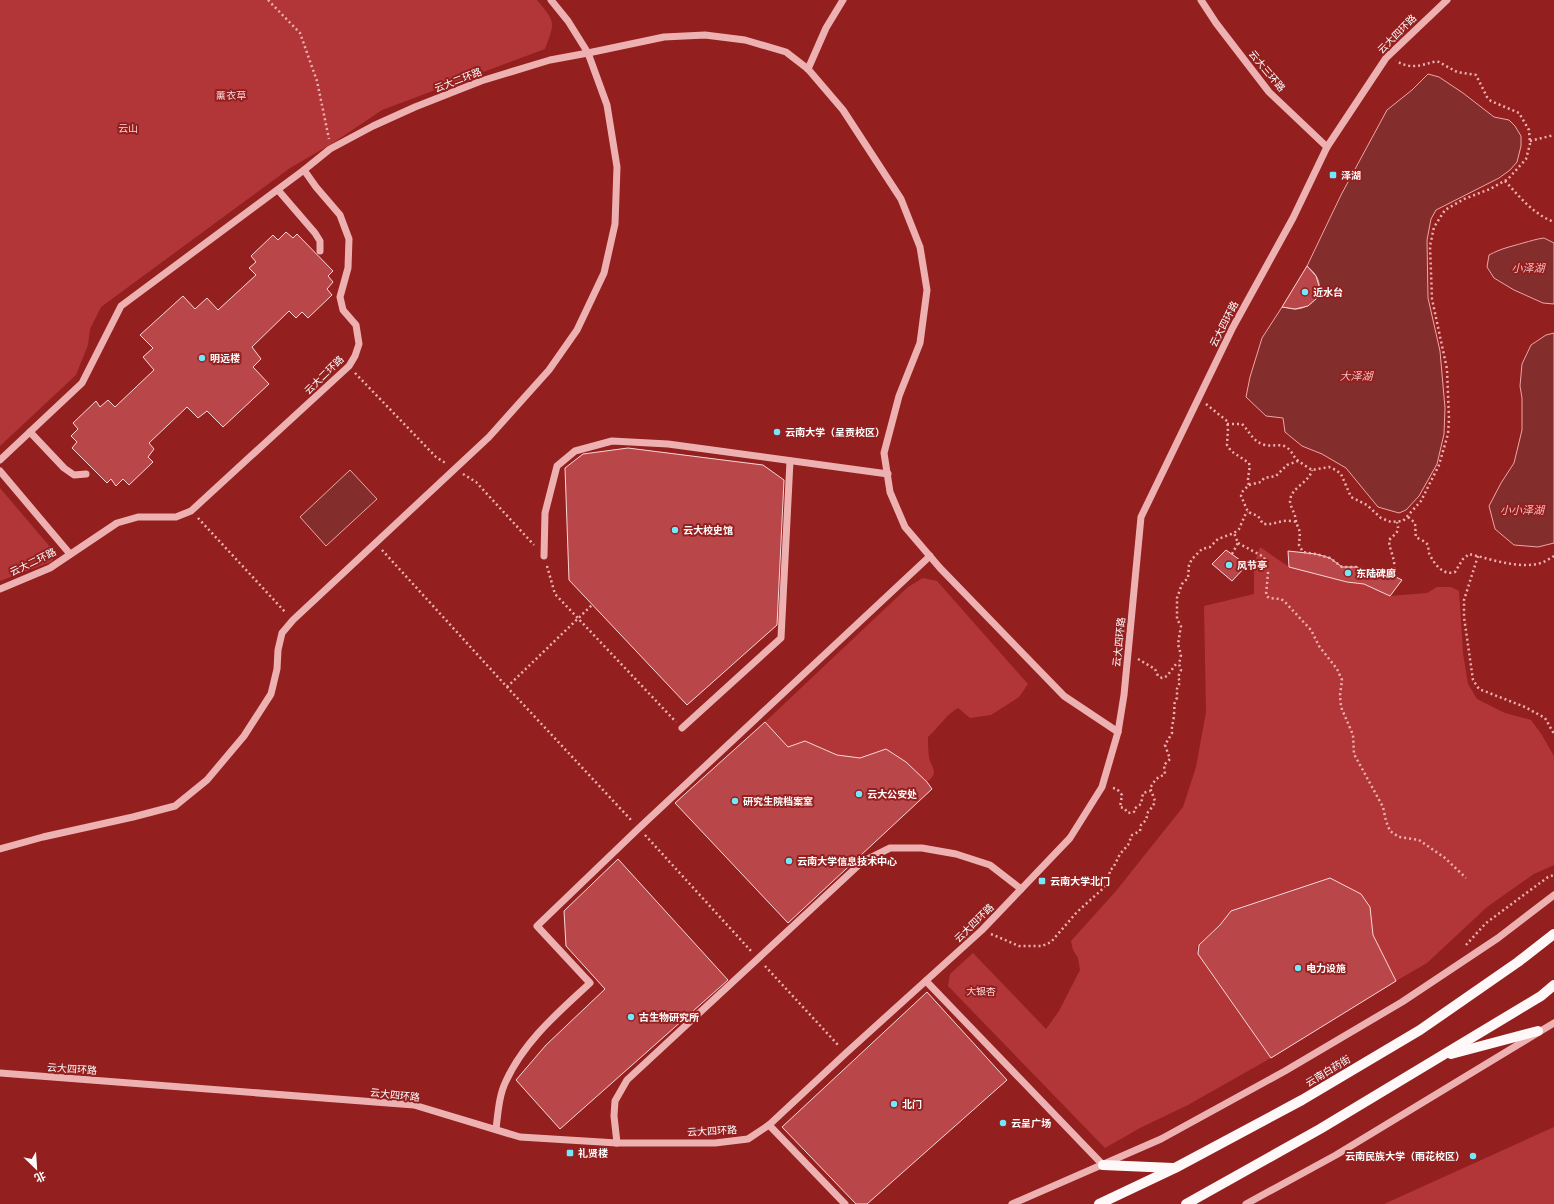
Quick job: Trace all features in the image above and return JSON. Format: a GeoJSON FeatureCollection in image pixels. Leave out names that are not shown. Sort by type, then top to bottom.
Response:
{"type":"FeatureCollection","features":[{"type":"Feature","properties":{"kind":"main road","name":"云南白药街"},"geometry":{"type":"LineString","coordinates":[[1099,1204],[1175,1168],[1302,1100],[1420,1030],[1518,962],[1554,934]]}},
{"type":"Feature","properties":{"kind":"main road"},"geometry":{"type":"LineString","coordinates":[[1186,1204],[1320,1129],[1540,996],[1554,985]]}},
{"type":"Feature","properties":{"kind":"main road"},"geometry":{"type":"LineString","coordinates":[[1439,1058],[1538,1031]]}},
{"type":"Feature","properties":{"kind":"main road"},"geometry":{"type":"LineString","coordinates":[[1102,1164],[1175,1168]]}},
{"type":"Feature","properties":{"kind":"street"},"geometry":{"type":"LineString","coordinates":[[0,849],[43,837],[175,806],[207,780],[244,736],[271,694],[277,669],[278,650],[282,633],[293,620],[489,437],[549,370],[577,330],[604,272],[615,224],[618,167],[607,105],[588,53],[568,21],[551,0]]}},
{"type":"Feature","properties":{"kind":"street"},"geometry":{"type":"LineString","coordinates":[[808,69],[826,28],[843,0]]}},
{"type":"Feature","properties":{"kind":"street","name":"云大三环路"},"geometry":{"type":"LineString","coordinates":[[1201,0],[1216,23],[1269,92],[1327,147]]}},
{"type":"Feature","properties":{"kind":"street","name":"云大四环路"},"geometry":{"type":"LineString","coordinates":[[0,1074],[414,1106],[520,1137],[617,1143],[715,1143],[748,1139],[769,1125],[982,930],[1070,838],[1102,787],[1118,732],[1124,695],[1141,516],[1233,327],[1293,218],[1327,147],[1388,56],[1447,0]]}},
{"type":"Feature","properties":{"kind":"street","name":"云大二环路"},"geometry":{"type":"LineString","coordinates":[[0,589],[50,568],[117,523],[138,517],[176,517],[191,511],[349,366],[355,356],[358,344],[356,325],[343,310],[340,297],[348,268],[349,239],[340,215],[316,187],[304,170],[330,150],[373,126],[415,107],[481,81],[550,60],[664,37],[705,34],[745,40],[786,52],[808,69],[843,110],[901,199],[920,247],[927,290],[920,343],[899,396],[884,453],[890,492],[904,527],[1064,696],[1118,732]]}},
{"type":"Feature","properties":{"kind":"street"},"geometry":{"type":"LineString","coordinates":[[0,460],[82,383],[121,306],[304,170]]}},
{"type":"Feature","properties":{"kind":"street"},"geometry":{"type":"LineString","coordinates":[[278,190],[315,233],[320,241],[320,251]]}},
{"type":"Feature","properties":{"kind":"street"},"geometry":{"type":"LineString","coordinates":[[30,432],[64,468],[74,475],[86,474]]}},
{"type":"Feature","properties":{"kind":"street"},"geometry":{"type":"LineString","coordinates":[[544,556],[545,513],[557,466],[575,451],[612,441],[668,444],[888,474]]}},
{"type":"Feature","properties":{"kind":"street"},"geometry":{"type":"LineString","coordinates":[[682,728],[781,638],[790,461]]}},
{"type":"Feature","properties":{"kind":"street"},"geometry":{"type":"LineString","coordinates":[[0,471],[70,554]]}},
{"type":"Feature","properties":{"kind":"street"},"geometry":{"type":"LineString","coordinates":[[496,1129],[500,1098],[506,1081],[526,1047],[538,1032],[590,982],[537,926],[639,828],[930,556]]}},
{"type":"Feature","properties":{"kind":"street"},"geometry":{"type":"LineString","coordinates":[[617,1143],[614,1116],[615,1101],[627,1080],[862,862],[890,848],[922,848],[956,854],[990,865],[1022,889]]}},
{"type":"Feature","properties":{"kind":"street"},"geometry":{"type":"LineString","coordinates":[[1012,1204],[1161,1139],[1285,1072],[1389,1010],[1498,938],[1554,895]]}},
{"type":"Feature","properties":{"kind":"street"},"geometry":{"type":"LineString","coordinates":[[926,981],[1102,1164]]}},
{"type":"Feature","properties":{"kind":"street"},"geometry":{"type":"LineString","coordinates":[[1246,1204],[1336,1155],[1538,1031],[1554,1023]]}},
{"type":"Feature","properties":{"kind":"street"},"geometry":{"type":"LineString","coordinates":[[769,1125],[845,1204]]}},
{"type":"Feature","properties":{"kind":"path"},"geometry":{"type":"LineString","coordinates":[[268,0],[300,33],[317,81],[328,130],[330,150]]}},
{"type":"Feature","properties":{"kind":"path"},"geometry":{"type":"LineString","coordinates":[[1228,424],[1242,424],[1248,433],[1258,442],[1266,446],[1286,446],[1298,461],[1312,470],[1329,467],[1336,470],[1341,474],[1351,497],[1367,505],[1381,518],[1391,522],[1403,521],[1422,501],[1439,465],[1448,434],[1449,419],[1447,369],[1432,299],[1430,246],[1434,227],[1445,210],[1464,199],[1490,189],[1505,181],[1526,159],[1530,140],[1529,130],[1519,113],[1491,101],[1487,97],[1476,75],[1457,72],[1437,61],[1414,67],[1402,64],[1388,56]]}},
{"type":"Feature","properties":{"kind":"path"},"geometry":{"type":"LineString","coordinates":[[1530,140],[1554,135]]}},
{"type":"Feature","properties":{"kind":"path"},"geometry":{"type":"LineString","coordinates":[[1505,181],[1528,206],[1545,218],[1554,222]]}},
{"type":"Feature","properties":{"kind":"path"},"geometry":{"type":"LineString","coordinates":[[349,366],[436,457]]}},
{"type":"Feature","properties":{"kind":"path"},"geometry":{"type":"LineString","coordinates":[[1199,399],[1227,421],[1228,445],[1231,451],[1249,463],[1249,485]]}},
{"type":"Feature","properties":{"kind":"path"},"geometry":{"type":"LineString","coordinates":[[1296,522],[1286,520],[1270,525],[1263,524],[1258,516],[1248,512],[1241,496],[1242,492],[1249,485],[1261,482],[1264,478],[1276,476],[1287,465],[1298,461]]}},
{"type":"Feature","properties":{"kind":"path"},"geometry":{"type":"LineString","coordinates":[[1312,470],[1311,475],[1295,490],[1290,499],[1290,505],[1296,516],[1296,522],[1300,532],[1299,545],[1303,552],[1330,558],[1342,567],[1356,567],[1375,571],[1389,577],[1392,575],[1394,568],[1389,540],[1397,533],[1398,528],[1396,522]]}},
{"type":"Feature","properties":{"kind":"path"},"geometry":{"type":"LineString","coordinates":[[476,482],[514,523]]}},
{"type":"Feature","properties":{"kind":"path"},"geometry":{"type":"LineString","coordinates":[[191,511],[293,620]]}},
{"type":"Feature","properties":{"kind":"path"},"geometry":{"type":"LineString","coordinates":[[982,930],[1020,946],[1042,946],[1051,942],[1077,912],[1108,884],[1110,870],[1113,868],[1120,854],[1128,846],[1132,835],[1140,831],[1141,825],[1146,820],[1148,812],[1153,806],[1155,801],[1150,788],[1156,779],[1165,774],[1164,765],[1170,759],[1165,745],[1172,733],[1171,727],[1175,712],[1174,706],[1175,701],[1178,698],[1177,690],[1180,682],[1178,677],[1181,657],[1178,640],[1181,626],[1177,619],[1177,598],[1182,584],[1188,578],[1192,559],[1202,549],[1210,547],[1218,539],[1234,533],[1239,529],[1246,513],[1248,512]]}},
{"type":"Feature","properties":{"kind":"path"},"geometry":{"type":"LineString","coordinates":[[1408,517],[1417,526],[1416,537],[1426,543],[1430,555],[1439,568],[1450,574],[1455,572],[1469,554],[1506,564],[1538,564],[1554,556]]}},
{"type":"Feature","properties":{"kind":"path"},"geometry":{"type":"LineString","coordinates":[[1234,533],[1238,543],[1264,557],[1268,573],[1266,595],[1269,598],[1281,599],[1285,602],[1311,630],[1320,646],[1337,669],[1342,680],[1340,695],[1341,707],[1354,735],[1354,754],[1383,807],[1390,831],[1399,837],[1419,840],[1445,858],[1466,878]]}},
{"type":"Feature","properties":{"kind":"path"},"geometry":{"type":"LineString","coordinates":[[376,543],[507,687],[846,1053]]}},
{"type":"Feature","properties":{"kind":"path"},"geometry":{"type":"LineString","coordinates":[[1232,554],[1238,543]]}},
{"type":"Feature","properties":{"kind":"path"},"geometry":{"type":"LineString","coordinates":[[1478,556],[1464,600],[1464,616],[1473,680],[1479,689],[1525,707],[1545,718],[1554,734]]}},
{"type":"Feature","properties":{"kind":"path"},"geometry":{"type":"LineString","coordinates":[[555,594],[682,728]]}},
{"type":"Feature","properties":{"kind":"path"},"geometry":{"type":"LineString","coordinates":[[507,687],[592,606]]}},
{"type":"Feature","properties":{"kind":"path"},"geometry":{"type":"LineString","coordinates":[[1127,659],[1137,659],[1143,662],[1155,670],[1158,676],[1162,678],[1167,676],[1176,664],[1179,664]]}},
{"type":"Feature","properties":{"kind":"path"},"geometry":{"type":"LineString","coordinates":[[1102,787],[1117,789],[1122,795],[1120,807],[1124,808],[1128,813],[1134,812],[1134,810],[1141,804],[1143,793],[1150,791]]}},
{"type":"Feature","properties":{"kind":"path"},"geometry":{"type":"LineString","coordinates":[[1461,950],[1486,923],[1554,875]]}},
{"type":"Feature","properties":{"kind":"green space","name":"云山"},"geometry":{"type":"Polygon","coordinates":[[[0,0],[537,0],[551,18],[552,28],[545,49],[382,110],[333,143],[290,168],[101,307],[90,329],[88,345],[76,375],[0,446],[0,0]]]}},
{"type":"Feature","properties":{"kind":"green space"},"geometry":{"type":"Polygon","coordinates":[[[0,488],[57,555],[51,562],[0,581],[0,488]]]}},
{"type":"Feature","properties":{"kind":"green space","name":"大银杏"},"geometry":{"type":"Polygon","coordinates":[[[1260,547],[1289,567],[1347,582],[1364,584],[1390,596],[1427,593],[1437,587],[1451,587],[1459,591],[1463,653],[1468,684],[1477,699],[1505,713],[1531,720],[1554,756],[1554,865],[1534,874],[1487,907],[1427,963],[1396,981],[1373,935],[1370,907],[1361,894],[1330,878],[1231,911],[1220,925],[1197,947],[1198,954],[1271,1058],[1188,1105],[1140,1128],[1105,1148],[948,986],[950,974],[973,953],[1046,1029],[1059,1011],[1080,970],[1078,958],[1073,950],[1071,941],[1116,891],[1183,807],[1196,767],[1206,712],[1204,606],[1254,594],[1254,564],[1260,547]]]}},
{"type":"Feature","properties":{"kind":"green space"},"geometry":{"type":"Polygon","coordinates":[[[923,578],[937,581],[1028,684],[1019,697],[991,715],[970,718],[958,708],[950,714],[928,737],[929,757],[934,773],[931,779],[927,782],[906,762],[886,749],[860,758],[837,755],[805,741],[788,747],[765,722],[908,587],[923,578]]]}},
{"type":"Feature","properties":{"kind":"green space"},"geometry":{"type":"Polygon","coordinates":[[[1554,1127],[1554,1204],[1384,1204],[1554,1127]]]}},
{"type":"Feature","properties":{"kind":"water","name":"大泽湖"},"geometry":{"type":"Polygon","coordinates":[[[1428,74],[1439,77],[1494,117],[1509,120],[1521,136],[1521,146],[1517,162],[1510,170],[1499,178],[1436,210],[1431,219],[1427,240],[1428,298],[1440,351],[1445,408],[1444,434],[1437,464],[1419,496],[1406,510],[1399,513],[1378,507],[1346,468],[1322,454],[1302,446],[1285,432],[1283,418],[1266,416],[1246,397],[1250,377],[1262,338],[1282,307],[1293,309],[1301,308],[1312,303],[1316,298],[1319,282],[1314,273],[1307,266],[1341,195],[1387,110],[1412,90],[1428,74]]]}},
{"type":"Feature","properties":{"kind":"water","name":"小泽湖"},"geometry":{"type":"Polygon","coordinates":[[[1544,238],[1554,243],[1554,304],[1543,303],[1514,290],[1494,278],[1487,267],[1489,255],[1506,248],[1544,238]]]}},
{"type":"Feature","properties":{"kind":"water","name":"小小泽湖"},"geometry":{"type":"Polygon","coordinates":[[[1554,333],[1554,543],[1538,547],[1514,545],[1495,529],[1489,506],[1514,463],[1522,430],[1522,398],[1520,386],[1522,364],[1531,345],[1546,335],[1554,333]]]}},
{"type":"Feature","properties":{"kind":"water"},"geometry":{"type":"Polygon","coordinates":[[[350,470],[377,499],[326,546],[300,517],[350,470]]]}},
{"type":"Feature","properties":{"kind":"building","name":"明远楼"},"geometry":{"type":"Polygon","coordinates":[[[286,232],[293,238],[297,234],[333,271],[328,276],[333,282],[327,289],[332,295],[308,318],[302,312],[296,318],[289,311],[252,347],[261,359],[253,367],[269,384],[223,427],[207,411],[198,418],[187,407],[149,443],[154,449],[148,457],[153,462],[129,485],[123,479],[116,486],[111,479],[107,483],[72,448],[77,442],[71,436],[78,429],[73,423],[96,401],[100,407],[108,400],[115,407],[154,370],[143,357],[153,348],[140,335],[183,296],[195,309],[207,298],[218,310],[256,275],[249,268],[256,262],[251,256],[273,235],[278,240],[286,232]]]}},
{"type":"Feature","properties":{"kind":"building","name":"近水台"},"geometry":{"type":"Polygon","coordinates":[[[1307,266],[1316,276],[1319,286],[1317,298],[1308,306],[1295,309],[1282,307],[1307,266]]]}},
{"type":"Feature","properties":{"kind":"building","name":"云大校史馆"},"geometry":{"type":"Polygon","coordinates":[[[628,448],[763,465],[784,480],[777,625],[687,705],[569,580],[565,468],[583,454],[628,448]]]}},
{"type":"Feature","properties":{"kind":"building","name":"风节亭"},"geometry":{"type":"Polygon","coordinates":[[[1226,550],[1247,565],[1232,581],[1212,564],[1226,550]]]}},
{"type":"Feature","properties":{"kind":"building","name":"东陆碑廊"},"geometry":{"type":"Polygon","coordinates":[[[1288,551],[1316,554],[1330,558],[1342,567],[1356,567],[1375,571],[1389,577],[1392,575],[1402,580],[1390,596],[1364,584],[1347,582],[1289,567],[1288,551]]]}},
{"type":"Feature","properties":{"kind":"building"},"geometry":{"type":"Polygon","coordinates":[[[765,722],[788,747],[805,741],[837,755],[860,758],[886,749],[906,762],[927,782],[932,789],[788,923],[675,803],[765,722]]]}},
{"type":"Feature","properties":{"kind":"building","name":"古生物研究所"},"geometry":{"type":"Polygon","coordinates":[[[618,859],[728,980],[560,1129],[516,1080],[546,1045],[605,989],[566,946],[564,911],[618,859]]]}},
{"type":"Feature","properties":{"kind":"building","name":"电力设施"},"geometry":{"type":"Polygon","coordinates":[[[1330,878],[1361,894],[1370,907],[1373,935],[1396,981],[1271,1058],[1198,954],[1199,945],[1220,925],[1231,911],[1330,878]]]}},
{"type":"Feature","properties":{"kind":"building","name":"北门"},"geometry":{"type":"Polygon","coordinates":[[[927,992],[1007,1080],[867,1204],[856,1204],[782,1127],[927,992]]]}},
{"type":"Feature","properties":{"kind":"place","name":"泽湖"},"geometry":{"type":"Point","coordinates":[1333,175]}},
{"type":"Feature","properties":{"kind":"place","name":"近水台"},"geometry":{"type":"Point","coordinates":[1305,292]}},
{"type":"Feature","properties":{"kind":"place","name":"明远楼"},"geometry":{"type":"Point","coordinates":[202,358]}},
{"type":"Feature","properties":{"kind":"place","name":"云南大学（呈贡校区）"},"geometry":{"type":"Point","coordinates":[777,432]}},
{"type":"Feature","properties":{"kind":"place","name":"云大校史馆"},"geometry":{"type":"Point","coordinates":[675,530]}},
{"type":"Feature","properties":{"kind":"place","name":"风节亭"},"geometry":{"type":"Point","coordinates":[1229,565]}},
{"type":"Feature","properties":{"kind":"place","name":"东陆碑廊"},"geometry":{"type":"Point","coordinates":[1348,573]}},
{"type":"Feature","properties":{"kind":"place","name":"云大公安处"},"geometry":{"type":"Point","coordinates":[859,794]}},
{"type":"Feature","properties":{"kind":"place","name":"研究生院档案室"},"geometry":{"type":"Point","coordinates":[735,801]}},
{"type":"Feature","properties":{"kind":"place","name":"云南大学信息技术中心"},"geometry":{"type":"Point","coordinates":[789,861]}},
{"type":"Feature","properties":{"kind":"place","name":"云南大学北门"},"geometry":{"type":"Point","coordinates":[1042,881]}},
{"type":"Feature","properties":{"kind":"place","name":"电力设施"},"geometry":{"type":"Point","coordinates":[1298,968]}},
{"type":"Feature","properties":{"kind":"place","name":"古生物研究所"},"geometry":{"type":"Point","coordinates":[631,1017]}},
{"type":"Feature","properties":{"kind":"place","name":"北门"},"geometry":{"type":"Point","coordinates":[894,1104]}},
{"type":"Feature","properties":{"kind":"place","name":"云呈广场"},"geometry":{"type":"Point","coordinates":[1003,1123]}},
{"type":"Feature","properties":{"kind":"place","name":"礼贤楼"},"geometry":{"type":"Point","coordinates":[570,1153]}},
{"type":"Feature","properties":{"kind":"place","name":"云南民族大学（雨花校区）"},"geometry":{"type":"Point","coordinates":[1473,1156]}},
{"type":"Feature","properties":{"kind":"park label","name":"薰衣草"},"geometry":{"type":"Point","coordinates":[231,95]}}]}
